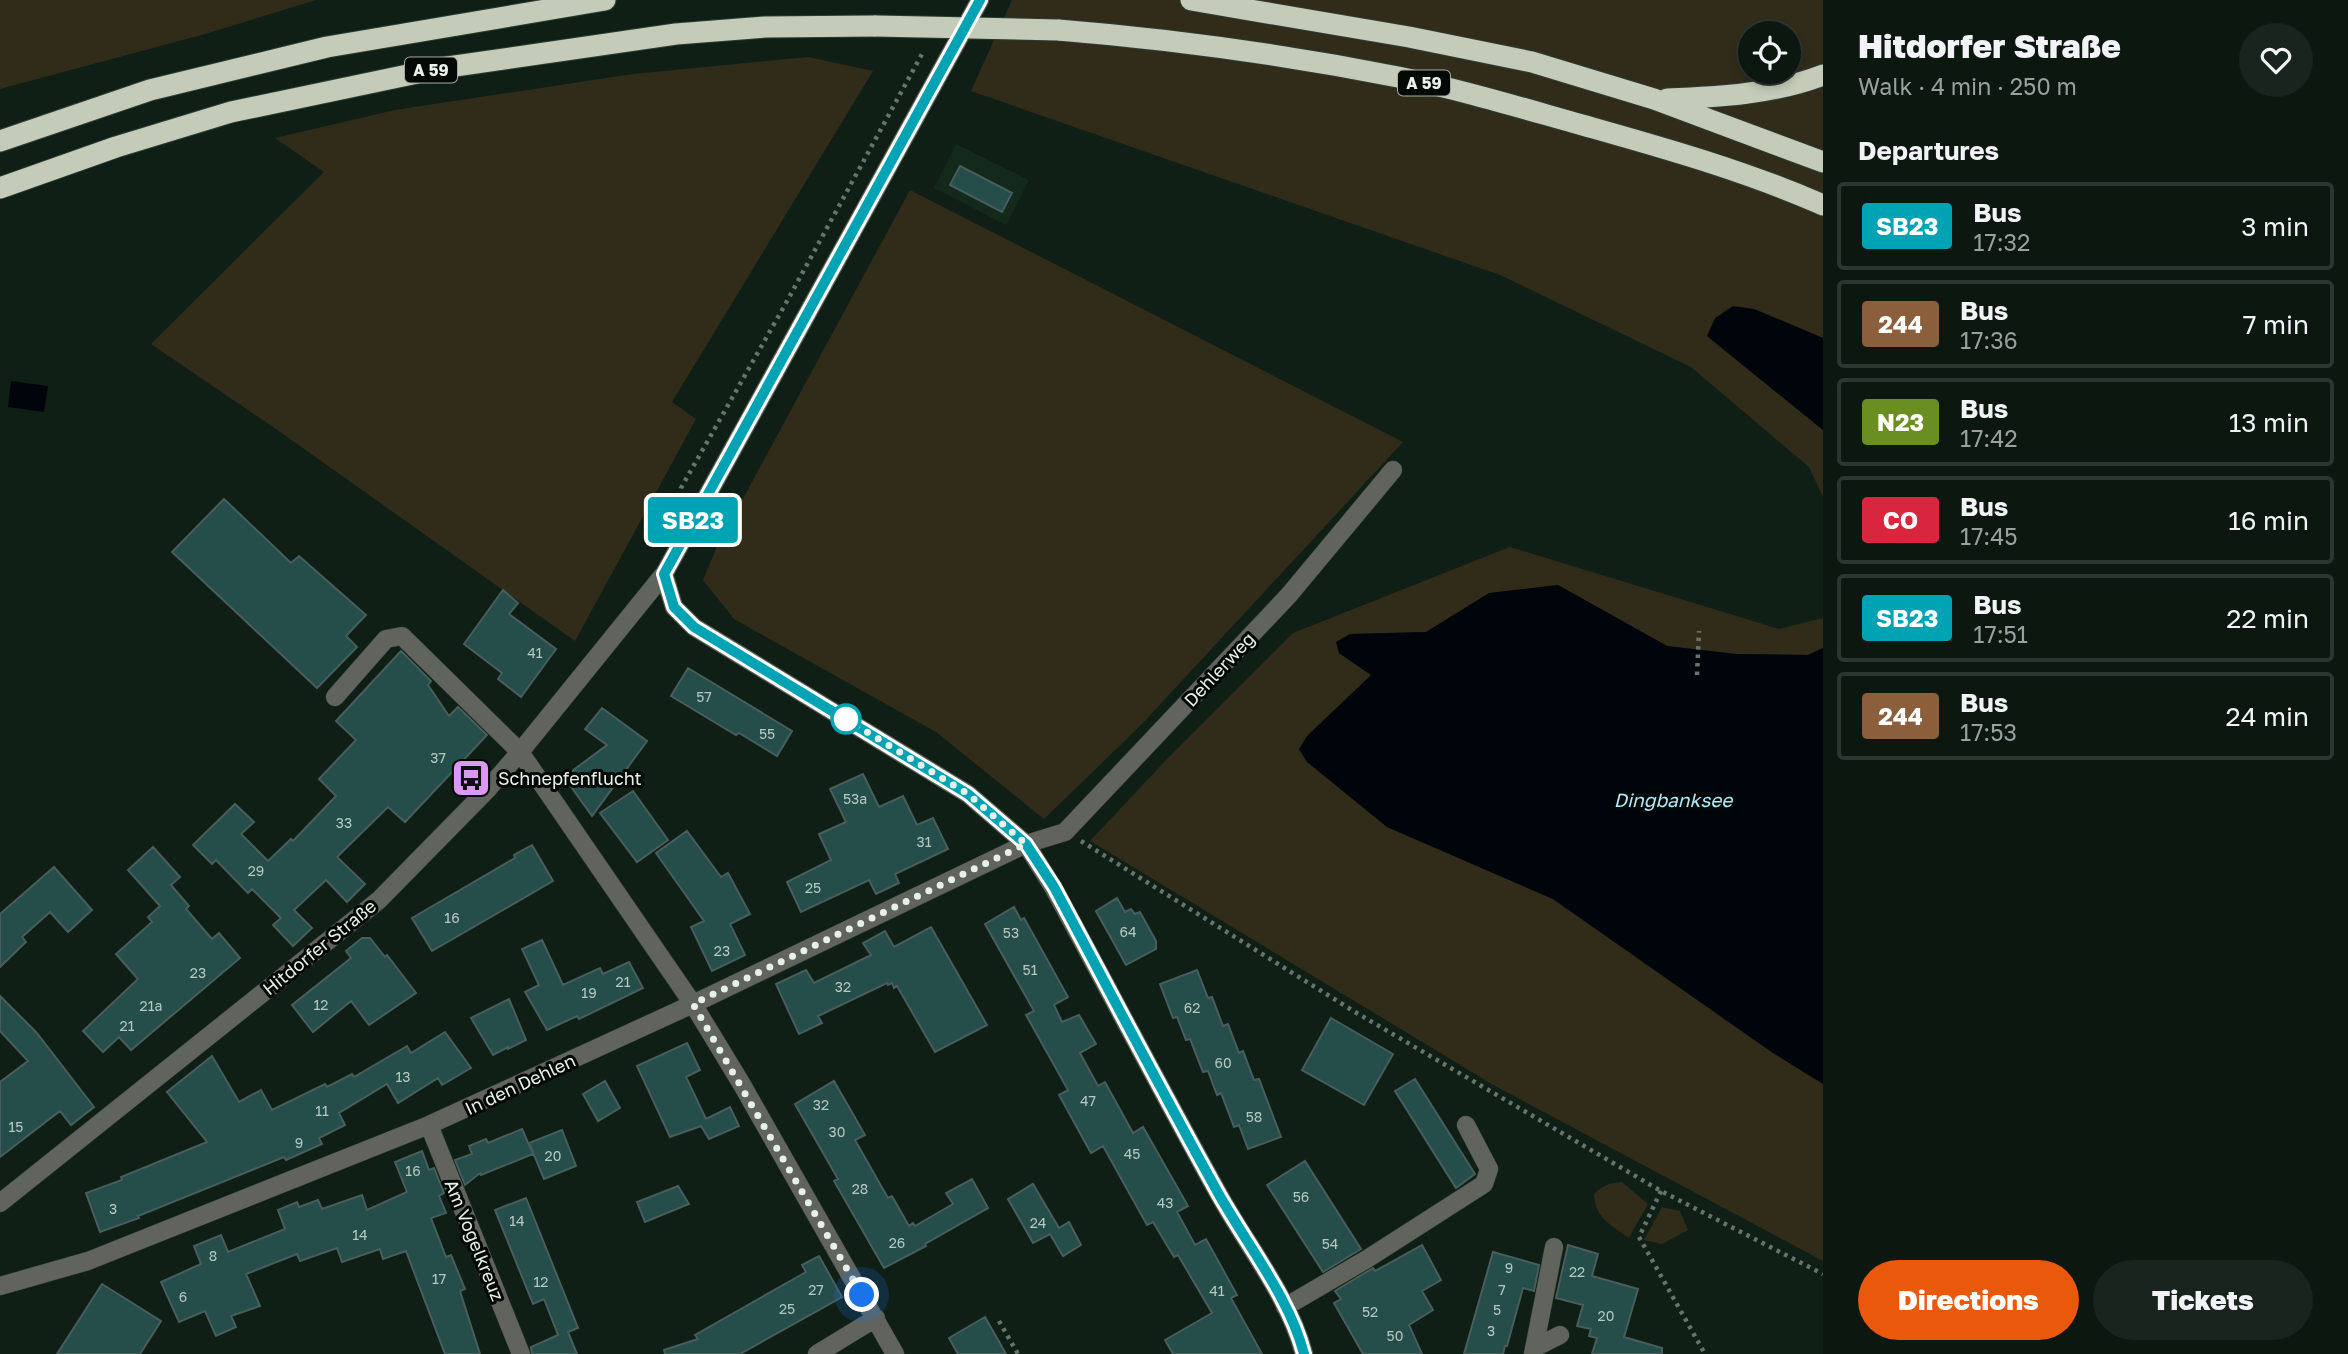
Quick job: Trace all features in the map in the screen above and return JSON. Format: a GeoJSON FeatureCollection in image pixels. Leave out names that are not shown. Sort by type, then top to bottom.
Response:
{"type":"FeatureCollection","features":[{"type":"Feature","properties":{"kind":"highway","name":"A 59"},"geometry":{"type":"LineString","coordinates":[[0,141],[150,90],[327,47],[605,0]]}},
{"type":"Feature","properties":{"kind":"highway","name":"A 59"},"geometry":{"type":"LineString","coordinates":[[1191,0],[1409,37],[1532,62],[1654,99],[1823,162]]}},
{"type":"Feature","properties":{"kind":"highway","name":"A 59"},"geometry":{"type":"LineString","coordinates":[[0,187],[116,147],[231,112],[441,68],[676,34],[766,27],[877,26],[1058,30],[1141,37],[1399,77],[1516,106],[1704,159],[1823,205]]}},
{"type":"Feature","properties":{"kind":"highway"},"geometry":{"type":"LineString","coordinates":[[1654,99],[1707,98],[1756,92],[1823,75]]}},
{"type":"Feature","properties":{"kind":"street","name":"Hitdorfer Straße"},"geometry":{"type":"LineString","coordinates":[[0,1203],[379,900],[487,790],[520,752],[664,574],[980,0]]}},
{"type":"Feature","properties":{"kind":"street","name":"Dehlerweg"},"geometry":{"type":"LineString","coordinates":[[1026,844],[1065,832],[1289,595],[1393,470]]}},
{"type":"Feature","properties":{"kind":"street"},"geometry":{"type":"LineString","coordinates":[[664,574],[674,607],[694,627],[968,794],[1026,844],[1054,887],[1217,1193],[1285,1307],[1299,1333],[1304,1354]]}},
{"type":"Feature","properties":{"kind":"street"},"geometry":{"type":"LineString","coordinates":[[335,697],[386,639],[402,636],[520,752],[693,1004],[748,1095],[895,1354]]}},
{"type":"Feature","properties":{"kind":"street","name":"In den Dehlen"},"geometry":{"type":"LineString","coordinates":[[0,1286],[88,1261],[429,1125],[693,1004],[1026,844]]}},
{"type":"Feature","properties":{"kind":"street","name":"Am Vogelkreuz"},"geometry":{"type":"LineString","coordinates":[[429,1125],[521,1354]]}},
{"type":"Feature","properties":{"kind":"street"},"geometry":{"type":"LineString","coordinates":[[1285,1307],[1367,1259],[1484,1184],[1489,1170],[1466,1125]]}},
{"type":"Feature","properties":{"kind":"street"},"geometry":{"type":"LineString","coordinates":[[1534,1351],[1554,1247]]}},
{"type":"Feature","properties":{"kind":"street"},"geometry":{"type":"LineString","coordinates":[[817,1354],[876,1318]]}},
{"type":"Feature","properties":{"kind":"street"},"geometry":{"type":"LineString","coordinates":[[1534,1351],[1560,1335]]}},
{"type":"Feature","properties":{"kind":"path"},"geometry":{"type":"LineString","coordinates":[[1697,675],[1699,631]]}},
{"type":"Feature","properties":{"kind":"path"},"geometry":{"type":"LineString","coordinates":[[1065,832],[1355,1012],[1661,1191],[1823,1274]]}},
{"type":"Feature","properties":{"kind":"path"},"geometry":{"type":"LineString","coordinates":[[1661,1191],[1639,1237],[1705,1354]]}},
{"type":"Feature","properties":{"kind":"path"},"geometry":{"type":"LineString","coordinates":[[999,1321],[1017,1354]]}},
{"type":"Feature","properties":{"kind":"shaded area"},"geometry":{"type":"Polygon","coordinates":[[[0,0],[316,0],[205,34],[0,89],[0,0]]]}},
{"type":"Feature","properties":{"kind":"shaded area"},"geometry":{"type":"Polygon","coordinates":[[[1012,0],[1823,0],[1823,338],[1754,309],[1707,336],[1823,430],[1823,497],[1809,467],[1691,367],[1500,275],[971,91],[1012,0]]]}},
{"type":"Feature","properties":{"kind":"shaded area"},"geometry":{"type":"Polygon","coordinates":[[[808,57],[873,71],[672,402],[696,419],[575,641],[151,344],[324,172],[275,138],[395,110],[633,74],[808,57]]]}},
{"type":"Feature","properties":{"kind":"shaded area"},"geometry":{"type":"Polygon","coordinates":[[[956,144],[1029,180],[1006,225],[934,188],[956,144]]]}},
{"type":"Feature","properties":{"kind":"shaded area"},"geometry":{"type":"Polygon","coordinates":[[[910,190],[1403,442],[1141,725],[1044,819],[936,732],[734,619],[703,580],[726,525],[739,506],[910,190]]]}},
{"type":"Feature","properties":{"kind":"shaded area"},"geometry":{"type":"Polygon","coordinates":[[[1510,547],[1779,629],[1823,618],[1823,648],[1808,655],[1736,654],[1667,646],[1558,585],[1490,593],[1426,632],[1350,634],[1339,653],[1372,675],[1308,736],[1387,827],[1553,899],[1773,1053],[1823,1084],[1823,1261],[1495,1086],[1090,841],[1168,758],[1293,633],[1510,547]]]}},
{"type":"Feature","properties":{"kind":"shaded area"},"geometry":{"type":"Polygon","coordinates":[[[1622,1182],[1648,1204],[1629,1238],[1601,1215],[1594,1194],[1607,1185],[1622,1182]]]}},
{"type":"Feature","properties":{"kind":"shaded area"},"geometry":{"type":"Polygon","coordinates":[[[1662,1207],[1680,1211],[1688,1230],[1662,1244],[1644,1240],[1662,1207]]]}},
{"type":"Feature","properties":{"kind":"water"},"geometry":{"type":"Polygon","coordinates":[[[1733,306],[1754,309],[1823,338],[1823,430],[1707,336],[1715,318],[1733,306]]]}},
{"type":"Feature","properties":{"kind":"water"},"geometry":{"type":"Polygon","coordinates":[[[11,381],[48,386],[44,412],[8,407],[11,381]]]}},
{"type":"Feature","properties":{"kind":"water","name":"Dingbanksee"},"geometry":{"type":"Polygon","coordinates":[[[1558,585],[1667,646],[1736,654],[1808,655],[1823,648],[1823,1084],[1773,1053],[1553,899],[1387,827],[1307,762],[1299,749],[1307,736],[1371,675],[1339,653],[1336,642],[1350,634],[1426,632],[1489,593],[1558,585]]]}},
{"type":"Feature","properties":{"kind":"building"},"geometry":{"type":"Polygon","coordinates":[[[960,166],[1012,193],[1002,212],[950,185],[960,166]]]}},
{"type":"Feature","properties":{"kind":"building"},"geometry":{"type":"Polygon","coordinates":[[[224,499],[291,563],[299,556],[366,615],[346,636],[357,647],[317,688],[172,552],[224,499]]]}},
{"type":"Feature","properties":{"kind":"building"},"geometry":{"type":"Polygon","coordinates":[[[503,590],[518,603],[509,614],[556,649],[521,697],[498,679],[502,673],[464,644],[503,590]]]}},
{"type":"Feature","properties":{"kind":"building"},"geometry":{"type":"Polygon","coordinates":[[[401,651],[431,681],[428,685],[449,716],[458,707],[487,735],[405,822],[388,807],[337,857],[365,884],[347,902],[326,880],[294,910],[312,928],[293,946],[273,925],[281,918],[252,889],[248,893],[216,860],[212,864],[193,845],[235,804],[254,822],[241,834],[268,861],[291,839],[293,841],[336,796],[319,779],[356,740],[336,721],[401,651]]]}},
{"type":"Feature","properties":{"kind":"building"},"geometry":{"type":"Polygon","coordinates":[[[688,668],[792,731],[777,756],[671,696],[688,668]]]}},
{"type":"Feature","properties":{"kind":"building"},"geometry":{"type":"Polygon","coordinates":[[[602,708],[647,741],[592,816],[564,777],[607,745],[585,729],[602,708]]]}},
{"type":"Feature","properties":{"kind":"building"},"geometry":{"type":"Polygon","coordinates":[[[863,774],[879,807],[903,796],[917,825],[933,818],[948,849],[895,874],[899,883],[876,894],[869,880],[801,912],[787,882],[831,860],[819,834],[846,822],[830,789],[863,774]]]}},
{"type":"Feature","properties":{"kind":"building"},"geometry":{"type":"Polygon","coordinates":[[[633,791],[668,840],[637,862],[600,813],[633,791]]]}},
{"type":"Feature","properties":{"kind":"building"},"geometry":{"type":"Polygon","coordinates":[[[687,831],[721,877],[728,873],[750,914],[730,924],[745,955],[712,971],[691,927],[704,921],[656,853],[687,831]]]}},
{"type":"Feature","properties":{"kind":"building"},"geometry":{"type":"Polygon","coordinates":[[[532,845],[553,881],[432,951],[412,918],[515,858],[514,855],[532,845]]]}},
{"type":"Feature","properties":{"kind":"building"},"geometry":{"type":"Polygon","coordinates":[[[153,847],[180,877],[171,885],[189,906],[186,909],[212,939],[219,933],[240,958],[131,1050],[119,1037],[103,1052],[83,1031],[138,979],[116,954],[152,922],[148,917],[160,906],[128,870],[153,847]]]}},
{"type":"Feature","properties":{"kind":"building"},"geometry":{"type":"Polygon","coordinates":[[[54,867],[92,910],[68,932],[50,912],[22,937],[26,942],[0,967],[0,914],[54,867]]]}},
{"type":"Feature","properties":{"kind":"building"},"geometry":{"type":"Polygon","coordinates":[[[1117,898],[1125,912],[1131,909],[1135,914],[1140,912],[1156,941],[1156,949],[1126,965],[1096,911],[1117,898]]]}},
{"type":"Feature","properties":{"kind":"building"},"geometry":{"type":"Polygon","coordinates":[[[1014,907],[1021,920],[1024,918],[1068,997],[1054,1005],[1062,1022],[1079,1015],[1096,1044],[1080,1053],[1098,1086],[1105,1082],[1133,1133],[1143,1127],[1188,1206],[1177,1212],[1195,1245],[1206,1239],[1237,1295],[1231,1298],[1262,1354],[1173,1354],[1165,1340],[1212,1313],[1178,1255],[1174,1257],[1153,1222],[1147,1225],[1103,1146],[1091,1153],[1059,1095],[1068,1090],[1026,1015],[1034,1011],[985,924],[1014,907]]]}},
{"type":"Feature","properties":{"kind":"building"},"geometry":{"type":"Polygon","coordinates":[[[931,927],[987,1025],[935,1052],[897,986],[894,988],[892,983],[887,983],[818,1016],[822,1023],[799,1034],[776,984],[806,970],[814,983],[871,955],[863,943],[885,931],[894,947],[931,927]]]}},
{"type":"Feature","properties":{"kind":"building"},"geometry":{"type":"Polygon","coordinates":[[[362,938],[370,938],[385,957],[387,955],[416,993],[369,1025],[351,1001],[313,1032],[292,1005],[351,958],[346,951],[362,938]]]}},
{"type":"Feature","properties":{"kind":"building"},"geometry":{"type":"Polygon","coordinates":[[[542,940],[563,985],[600,968],[603,974],[629,962],[643,988],[579,1019],[577,1016],[547,1030],[525,992],[539,985],[522,949],[542,940]]]}},
{"type":"Feature","properties":{"kind":"building"},"geometry":{"type":"Polygon","coordinates":[[[1197,970],[1208,998],[1212,997],[1223,1026],[1228,1024],[1239,1053],[1243,1051],[1254,1080],[1259,1079],[1281,1137],[1248,1149],[1239,1125],[1234,1127],[1221,1093],[1217,1095],[1208,1071],[1203,1072],[1190,1039],[1186,1040],[1177,1017],[1173,1018],[1160,984],[1197,970]]]}},
{"type":"Feature","properties":{"kind":"building"},"geometry":{"type":"Polygon","coordinates":[[[0,996],[36,1032],[94,1107],[71,1125],[60,1111],[0,1157],[0,1082],[28,1061],[0,1031],[0,996]]]}},
{"type":"Feature","properties":{"kind":"building"},"geometry":{"type":"Polygon","coordinates":[[[509,999],[526,1040],[493,1055],[471,1018],[509,999]]]}},
{"type":"Feature","properties":{"kind":"building"},"geometry":{"type":"Polygon","coordinates":[[[1331,1018],[1393,1054],[1364,1105],[1302,1070],[1331,1018]]]}},
{"type":"Feature","properties":{"kind":"building"},"geometry":{"type":"Polygon","coordinates":[[[445,1032],[471,1068],[442,1085],[438,1078],[398,1103],[387,1084],[339,1113],[345,1125],[319,1138],[322,1144],[100,1232],[86,1193],[207,1142],[167,1092],[212,1056],[239,1102],[261,1090],[272,1110],[325,1084],[327,1087],[352,1074],[354,1077],[407,1046],[411,1053],[445,1032]]]}},
{"type":"Feature","properties":{"kind":"building"},"geometry":{"type":"Polygon","coordinates":[[[687,1043],[700,1070],[686,1077],[706,1119],[730,1107],[739,1126],[709,1139],[701,1126],[670,1137],[637,1066],[687,1043]]]}},
{"type":"Feature","properties":{"kind":"building"},"geometry":{"type":"Polygon","coordinates":[[[1415,1079],[1475,1174],[1456,1188],[1395,1091],[1415,1079]]]}},
{"type":"Feature","properties":{"kind":"building"},"geometry":{"type":"Polygon","coordinates":[[[605,1081],[620,1108],[598,1121],[583,1094],[605,1081]]]}},
{"type":"Feature","properties":{"kind":"building"},"geometry":{"type":"Polygon","coordinates":[[[834,1081],[865,1135],[855,1140],[888,1198],[892,1196],[909,1226],[913,1223],[915,1226],[953,1204],[946,1193],[972,1179],[988,1208],[884,1268],[834,1181],[838,1179],[795,1104],[834,1081]]]}},
{"type":"Feature","properties":{"kind":"building"},"geometry":{"type":"Polygon","coordinates":[[[522,1129],[533,1154],[481,1175],[480,1173],[465,1185],[455,1160],[472,1154],[469,1146],[486,1139],[488,1143],[522,1129]]]}},
{"type":"Feature","properties":{"kind":"building"},"geometry":{"type":"Polygon","coordinates":[[[562,1130],[576,1166],[544,1179],[529,1143],[562,1130]]]}},
{"type":"Feature","properties":{"kind":"building"},"geometry":{"type":"Polygon","coordinates":[[[422,1151],[429,1170],[434,1168],[444,1193],[439,1196],[446,1213],[431,1218],[446,1257],[451,1255],[465,1289],[460,1291],[480,1354],[445,1354],[406,1251],[383,1259],[380,1249],[342,1262],[337,1248],[300,1261],[297,1254],[246,1274],[260,1306],[231,1316],[236,1327],[216,1336],[205,1311],[179,1322],[161,1282],[201,1264],[194,1246],[221,1235],[228,1252],[285,1229],[278,1210],[297,1202],[299,1207],[318,1200],[322,1209],[362,1195],[367,1210],[407,1192],[395,1162],[422,1151]]]}},
{"type":"Feature","properties":{"kind":"building"},"geometry":{"type":"Polygon","coordinates":[[[1305,1161],[1361,1249],[1323,1272],[1267,1185],[1305,1161]]]}},
{"type":"Feature","properties":{"kind":"building"},"geometry":{"type":"Polygon","coordinates":[[[1033,1184],[1059,1228],[1069,1222],[1081,1245],[1063,1256],[1050,1234],[1033,1243],[1008,1199],[1033,1184]]]}},
{"type":"Feature","properties":{"kind":"building"},"geometry":{"type":"Polygon","coordinates":[[[678,1186],[689,1204],[645,1222],[637,1202],[678,1186]]]}},
{"type":"Feature","properties":{"kind":"building"},"geometry":{"type":"Polygon","coordinates":[[[526,1198],[578,1328],[568,1332],[577,1354],[532,1354],[531,1347],[558,1335],[544,1299],[533,1304],[495,1210],[526,1198]]]}},
{"type":"Feature","properties":{"kind":"building"},"geometry":{"type":"Polygon","coordinates":[[[1422,1245],[1441,1280],[1422,1291],[1433,1310],[1409,1325],[1422,1354],[1363,1354],[1334,1303],[1341,1299],[1335,1291],[1373,1268],[1375,1271],[1422,1245]]]}},
{"type":"Feature","properties":{"kind":"building"},"geometry":{"type":"Polygon","coordinates":[[[1568,1245],[1598,1254],[1592,1276],[1638,1289],[1624,1337],[1662,1348],[1662,1354],[1592,1354],[1597,1338],[1589,1336],[1591,1329],[1577,1326],[1583,1305],[1556,1298],[1568,1245]]]}},
{"type":"Feature","properties":{"kind":"building"},"geometry":{"type":"Polygon","coordinates":[[[1493,1252],[1539,1265],[1534,1291],[1523,1288],[1503,1354],[1464,1354],[1493,1252]]]}},
{"type":"Feature","properties":{"kind":"building"},"geometry":{"type":"Polygon","coordinates":[[[819,1256],[842,1297],[740,1354],[665,1354],[664,1350],[698,1339],[695,1335],[806,1272],[802,1265],[819,1256]]]}},
{"type":"Feature","properties":{"kind":"building"},"geometry":{"type":"Polygon","coordinates":[[[102,1284],[161,1321],[140,1354],[57,1354],[102,1284]]]}},
{"type":"Feature","properties":{"kind":"building"},"geometry":{"type":"Polygon","coordinates":[[[985,1317],[1006,1354],[958,1354],[949,1338],[985,1317]]]}},
{"type":"Feature","properties":{"kind":"bus line","name":"SB23"},"geometry":{"type":"LineString","coordinates":[[980,0],[664,574],[674,607],[694,627],[968,794],[1026,844],[1054,887],[1217,1193],[1285,1307],[1299,1333],[1304,1354]]}},
{"type":"Feature","properties":{"kind":"place","name":"Schnepfenflucht"},"geometry":{"type":"Point","coordinates":[471,778]}},
{"type":"Feature","properties":{"kind":"route"},"geometry":{"type":"LineString","coordinates":[[846,719],[968,794],[1026,844],[693,1004],[862,1295]]}}]}
